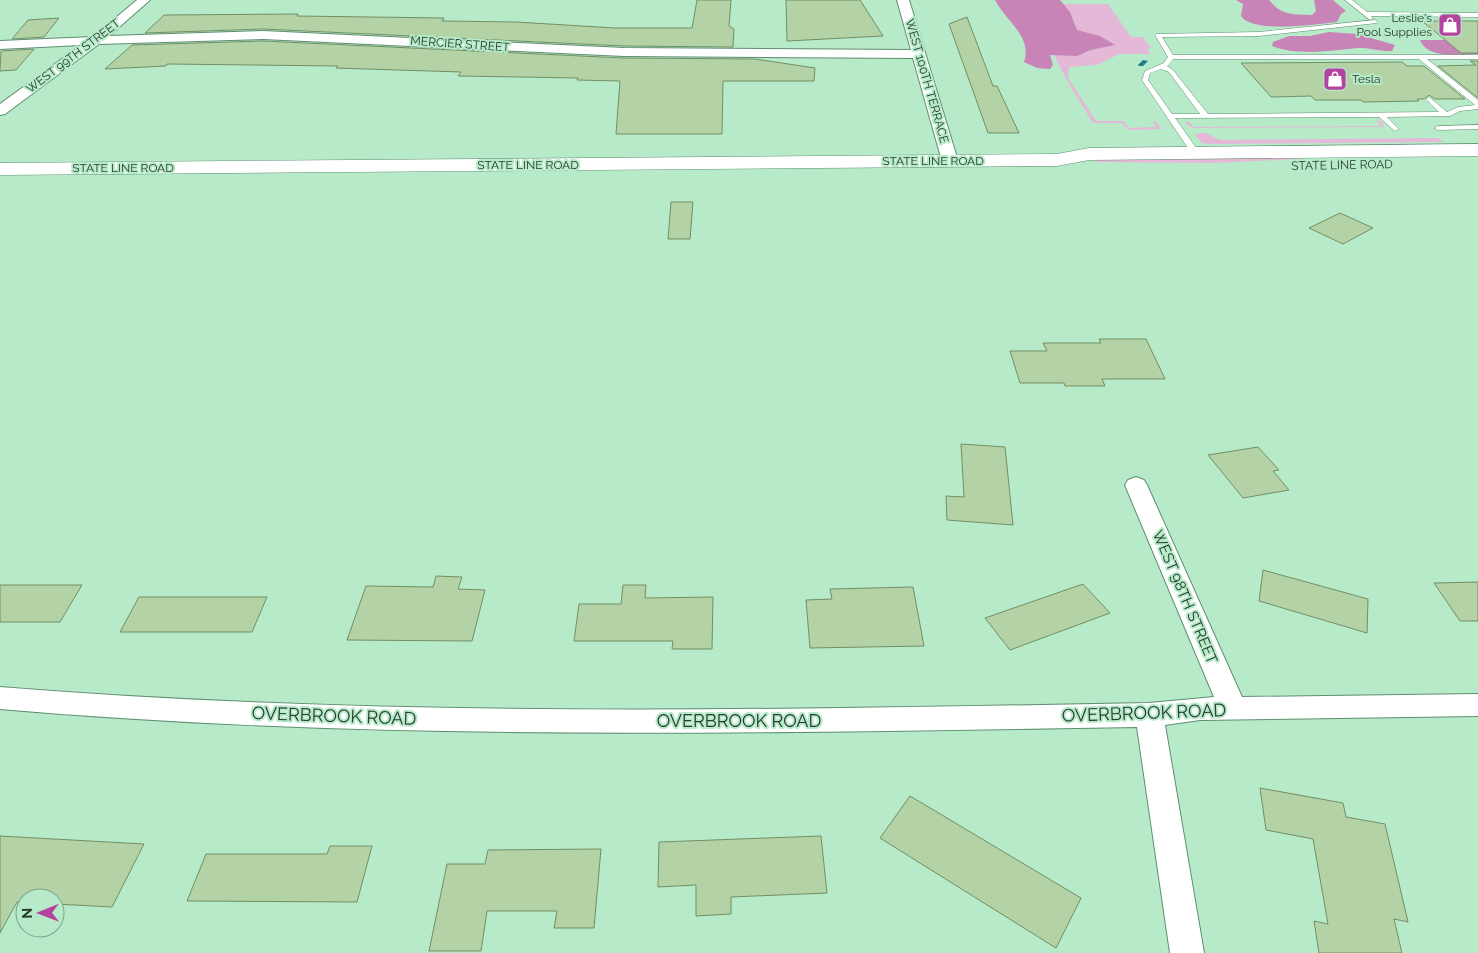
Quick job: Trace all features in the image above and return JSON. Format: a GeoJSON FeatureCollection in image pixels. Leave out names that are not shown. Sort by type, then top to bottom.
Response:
{"type":"FeatureCollection","features":[{"type":"Feature","properties":{"kind":"main road","name":"STATE LINE ROAD"},"geometry":{"type":"LineString","coordinates":[[0,169],[1057,160],[1089,154],[1195,152],[1472,137]]}},
{"type":"Feature","properties":{"kind":"main road","name":"STATE LINE ROAD"},"geometry":{"type":"LineString","coordinates":[[1057,160],[1093,168],[1478,164]]}},
{"type":"Feature","properties":{"kind":"street","name":"WEST 99TH STREET"},"geometry":{"type":"LineString","coordinates":[[0,111],[97,40],[144,0]]}},
{"type":"Feature","properties":{"kind":"street","name":"WEST 100TH TERRACE"},"geometry":{"type":"LineString","coordinates":[[903,0],[950,161]]}},
{"type":"Feature","properties":{"kind":"street","name":"MERCIER STREET"},"geometry":{"type":"LineString","coordinates":[[0,46],[97,40],[260,34],[363,37],[582,51],[712,54],[920,54]]}},
{"type":"Feature","properties":{"kind":"street","name":"WEST 98TH STREET"},"geometry":{"type":"LineString","coordinates":[[1136,485],[1233,709]]}},
{"type":"Feature","properties":{"kind":"street","name":"OVERBROOK ROAD"},"geometry":{"type":"LineString","coordinates":[[0,698],[80,705],[302,716],[592,721],[914,720],[1149,715],[1200,709],[1478,706]]}},
{"type":"Feature","properties":{"kind":"street"},"geometry":{"type":"LineString","coordinates":[[1149,715],[1187,953]]}},
{"type":"Feature","properties":{"kind":"lane"},"geometry":{"type":"LineString","coordinates":[[1171,57],[1158,35],[1259,34],[1375,22],[1348,0]]}},
{"type":"Feature","properties":{"kind":"lane"},"geometry":{"type":"LineString","coordinates":[[1366,14],[1478,15]]}},
{"type":"Feature","properties":{"kind":"lane"},"geometry":{"type":"LineString","coordinates":[[1171,57],[1478,57]]}},
{"type":"Feature","properties":{"kind":"lane"},"geometry":{"type":"LineString","coordinates":[[1171,57],[1167,64],[1147,72],[1145,80],[1195,152]]}},
{"type":"Feature","properties":{"kind":"lane"},"geometry":{"type":"LineString","coordinates":[[1421,57],[1478,106]]}},
{"type":"Feature","properties":{"kind":"lane"},"geometry":{"type":"LineString","coordinates":[[1161,66],[1171,71],[1206,116]]}},
{"type":"Feature","properties":{"kind":"lane"},"geometry":{"type":"LineString","coordinates":[[1429,100],[1472,137]]}},
{"type":"Feature","properties":{"kind":"lane"},"geometry":{"type":"LineString","coordinates":[[1170,116],[1447,114],[1458,109],[1478,106]]}},
{"type":"Feature","properties":{"kind":"lane"},"geometry":{"type":"LineString","coordinates":[[1380,114],[1396,129]]}},
{"type":"Feature","properties":{"kind":"lane"},"geometry":{"type":"LineString","coordinates":[[1472,137],[1478,127]]}},
{"type":"Feature","properties":{"kind":"lane"},"geometry":{"type":"LineString","coordinates":[[1438,128],[1472,137]]}},
{"type":"Feature","properties":{"kind":"shaded area"},"geometry":{"type":"Polygon","coordinates":[[[995,0],[1060,0],[1070,12],[1077,30],[1100,36],[1115,45],[1091,50],[1077,56],[1050,55],[1053,65],[1050,69],[1037,68],[1024,62],[1025,45],[1017,29],[995,0]]]}},
{"type":"Feature","properties":{"kind":"shaded area"},"geometry":{"type":"Polygon","coordinates":[[[1236,0],[1269,0],[1283,12],[1312,15],[1316,11],[1314,0],[1333,0],[1346,11],[1341,14],[1337,22],[1301,26],[1258,25],[1248,22],[1241,16],[1243,4],[1236,0]]]}},
{"type":"Feature","properties":{"kind":"shaded area"},"geometry":{"type":"Polygon","coordinates":[[[1062,4],[1108,4],[1131,37],[1143,37],[1151,48],[1148,48],[1150,54],[1119,54],[1097,65],[1069,67],[1068,78],[1096,121],[1123,121],[1129,128],[1156,127],[1153,122],[1155,121],[1162,129],[1131,130],[1122,123],[1093,123],[1070,86],[1054,55],[1077,56],[1091,50],[1114,45],[1077,30],[1070,12],[1062,4]]]}},
{"type":"Feature","properties":{"kind":"shaded area"},"geometry":{"type":"Polygon","coordinates":[[[1329,32],[1357,34],[1395,45],[1392,51],[1361,48],[1314,52],[1292,51],[1272,46],[1273,42],[1289,36],[1310,36],[1329,32]]]}},
{"type":"Feature","properties":{"kind":"shaded area"},"geometry":{"type":"Polygon","coordinates":[[[1420,40],[1478,40],[1478,54],[1454,55],[1437,53],[1430,51],[1420,40]]]}},
{"type":"Feature","properties":{"kind":"shaded area"},"geometry":{"type":"Polygon","coordinates":[[[1377,119],[1385,125],[1382,127],[1194,128],[1185,122],[1190,122],[1193,127],[1381,126],[1377,119]]]}},
{"type":"Feature","properties":{"kind":"shaded area"},"geometry":{"type":"Polygon","coordinates":[[[1206,133],[1220,140],[1437,138],[1444,142],[1209,144],[1202,143],[1195,135],[1206,133]]]}},
{"type":"Feature","properties":{"kind":"shaded area"},"geometry":{"type":"Polygon","coordinates":[[[1299,156],[1302,159],[1212,163],[1096,162],[1095,160],[1299,156]]]}},
{"type":"Feature","properties":{"kind":"building"},"geometry":{"type":"Polygon","coordinates":[[[697,0],[731,0],[729,26],[734,29],[733,47],[624,46],[263,29],[145,33],[164,15],[298,14],[297,16],[444,18],[442,21],[516,22],[615,28],[692,28],[697,0]]]}},
{"type":"Feature","properties":{"kind":"building"},"geometry":{"type":"Polygon","coordinates":[[[786,0],[860,0],[883,36],[787,41],[786,0]]]}},
{"type":"Feature","properties":{"kind":"building"},"geometry":{"type":"Polygon","coordinates":[[[967,17],[993,86],[997,86],[1019,133],[988,133],[949,24],[967,17]]]}},
{"type":"Feature","properties":{"kind":"building"},"geometry":{"type":"Polygon","coordinates":[[[59,18],[44,37],[12,39],[28,20],[59,18]]]}},
{"type":"Feature","properties":{"kind":"building","name":"Leslie's Pool Supplies"},"geometry":{"type":"Polygon","coordinates":[[[1422,21],[1478,21],[1478,53],[1461,53],[1422,21]]]}},
{"type":"Feature","properties":{"kind":"building"},"geometry":{"type":"Polygon","coordinates":[[[263,41],[624,58],[755,59],[815,68],[814,81],[723,81],[722,134],[616,134],[620,81],[577,80],[578,78],[458,76],[461,72],[336,68],[338,66],[167,64],[166,66],[105,69],[132,45],[263,41]]]}},
{"type":"Feature","properties":{"kind":"building"},"geometry":{"type":"Polygon","coordinates":[[[34,49],[16,70],[0,71],[1,51],[34,49]]]}},
{"type":"Feature","properties":{"kind":"building"},"geometry":{"type":"Polygon","coordinates":[[[1470,61],[1478,61],[1478,98],[1438,66],[1476,65],[1470,61]]]}},
{"type":"Feature","properties":{"kind":"building","name":"Tesla"},"geometry":{"type":"Polygon","coordinates":[[[1402,62],[1407,66],[1424,66],[1465,99],[1435,99],[1429,95],[1424,99],[1417,99],[1419,101],[1363,102],[1361,100],[1315,100],[1311,96],[1271,97],[1241,63],[1402,62]]]}},
{"type":"Feature","properties":{"kind":"building"},"geometry":{"type":"Polygon","coordinates":[[[671,202],[693,202],[690,239],[668,239],[671,202]]]}},
{"type":"Feature","properties":{"kind":"building"},"geometry":{"type":"Polygon","coordinates":[[[1340,213],[1373,228],[1343,244],[1309,228],[1340,213]]]}},
{"type":"Feature","properties":{"kind":"building"},"geometry":{"type":"Polygon","coordinates":[[[1099,339],[1146,339],[1165,379],[1102,379],[1105,386],[1065,386],[1064,383],[1020,383],[1010,351],[1047,351],[1043,343],[1101,343],[1099,339]]]}},
{"type":"Feature","properties":{"kind":"building"},"geometry":{"type":"Polygon","coordinates":[[[961,444],[1005,447],[1013,525],[947,520],[946,496],[964,497],[961,444]]]}},
{"type":"Feature","properties":{"kind":"building"},"geometry":{"type":"Polygon","coordinates":[[[1258,447],[1279,470],[1273,471],[1289,490],[1243,498],[1208,455],[1258,447]]]}},
{"type":"Feature","properties":{"kind":"building"},"geometry":{"type":"Polygon","coordinates":[[[1263,570],[1368,599],[1367,633],[1259,601],[1263,570]]]}},
{"type":"Feature","properties":{"kind":"building"},"geometry":{"type":"Polygon","coordinates":[[[436,576],[462,577],[458,589],[485,590],[472,641],[347,640],[366,586],[433,587],[436,576]]]}},
{"type":"Feature","properties":{"kind":"building"},"geometry":{"type":"Polygon","coordinates":[[[1478,582],[1478,621],[1460,621],[1434,583],[1478,582]]]}},
{"type":"Feature","properties":{"kind":"building"},"geometry":{"type":"Polygon","coordinates":[[[1083,584],[1110,613],[1010,650],[985,618],[1083,584]]]}},
{"type":"Feature","properties":{"kind":"building"},"geometry":{"type":"Polygon","coordinates":[[[0,585],[82,585],[60,622],[0,622],[0,585]]]}},
{"type":"Feature","properties":{"kind":"building"},"geometry":{"type":"Polygon","coordinates":[[[623,585],[646,585],[645,598],[713,597],[712,649],[672,649],[673,641],[574,641],[579,604],[621,604],[623,585]]]}},
{"type":"Feature","properties":{"kind":"building"},"geometry":{"type":"Polygon","coordinates":[[[913,587],[924,646],[810,648],[806,600],[832,599],[830,589],[913,587]]]}},
{"type":"Feature","properties":{"kind":"building"},"geometry":{"type":"Polygon","coordinates":[[[139,597],[267,597],[252,632],[120,632],[139,597]]]}},
{"type":"Feature","properties":{"kind":"building"},"geometry":{"type":"Polygon","coordinates":[[[1260,788],[1343,803],[1346,817],[1385,824],[1408,922],[1394,919],[1402,953],[1319,953],[1314,921],[1328,924],[1313,839],[1266,830],[1260,788]]]}},
{"type":"Feature","properties":{"kind":"building"},"geometry":{"type":"Polygon","coordinates":[[[910,796],[1081,898],[1056,948],[880,838],[910,796]]]}},
{"type":"Feature","properties":{"kind":"building"},"geometry":{"type":"Polygon","coordinates":[[[0,836],[144,844],[112,907],[65,905],[65,888],[15,888],[15,906],[0,933],[0,836]]]}},
{"type":"Feature","properties":{"kind":"building"},"geometry":{"type":"Polygon","coordinates":[[[821,836],[827,893],[731,897],[731,914],[696,916],[696,885],[658,887],[659,842],[821,836]]]}},
{"type":"Feature","properties":{"kind":"building"},"geometry":{"type":"Polygon","coordinates":[[[330,846],[372,846],[357,902],[187,901],[206,854],[327,854],[330,846]]]}},
{"type":"Feature","properties":{"kind":"building"},"geometry":{"type":"Polygon","coordinates":[[[601,849],[594,928],[554,928],[557,911],[487,911],[481,951],[429,951],[447,864],[485,864],[488,850],[601,849]]]}},
{"type":"Feature","properties":{"kind":"waterway"},"geometry":{"type":"LineString","coordinates":[[1141,65],[1145,61]]}},
{"type":"Feature","properties":{"kind":"place","name":"Leslie's Pool Supplies"},"geometry":{"type":"Point","coordinates":[1450,25]}},
{"type":"Feature","properties":{"kind":"place","name":"Tesla"},"geometry":{"type":"Point","coordinates":[1335,79]}}]}
